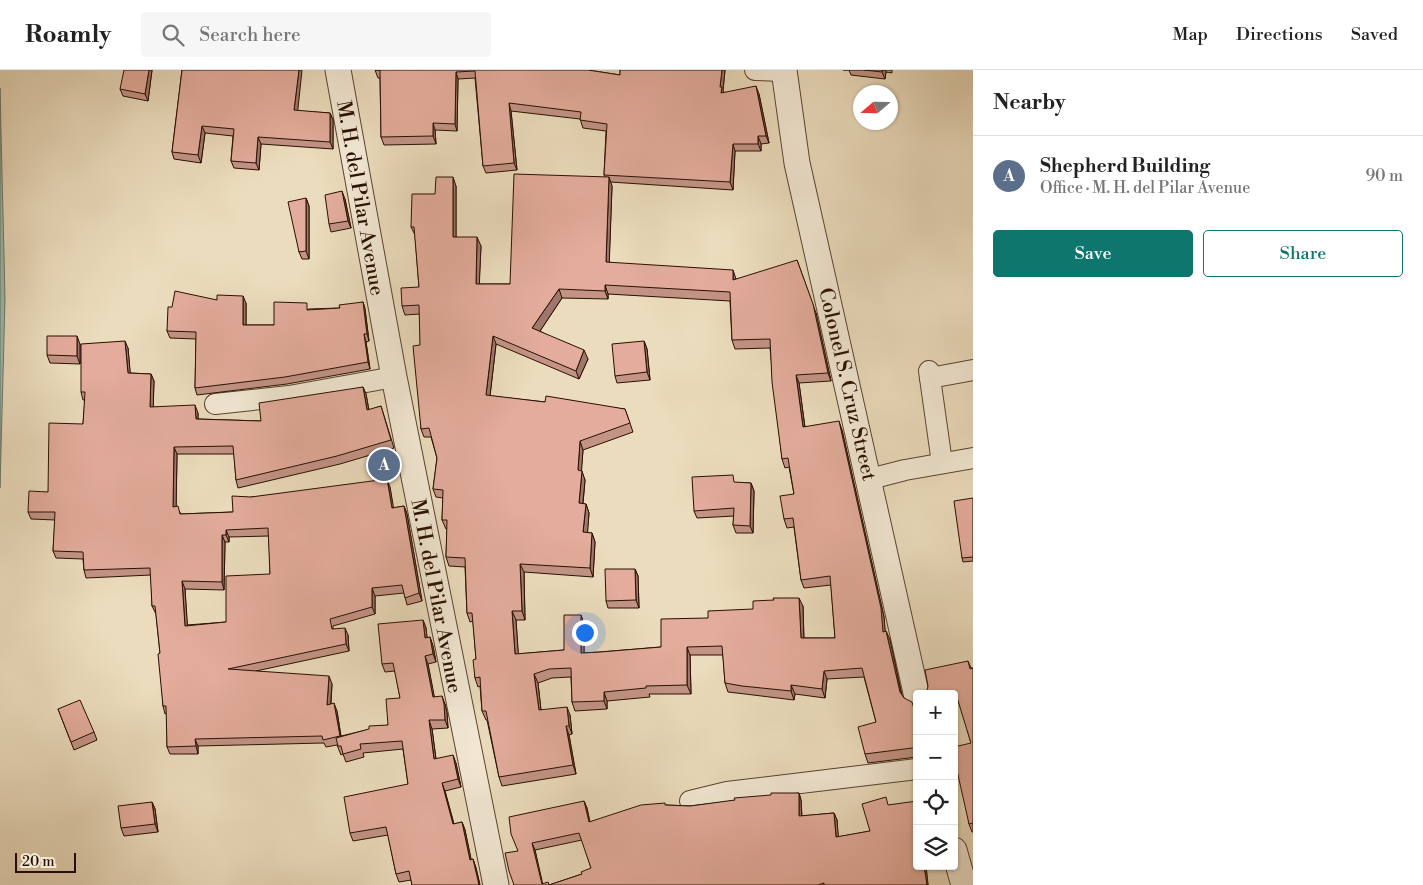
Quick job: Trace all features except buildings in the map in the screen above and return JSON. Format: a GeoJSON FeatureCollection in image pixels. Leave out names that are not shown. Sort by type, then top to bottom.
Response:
{"type":"FeatureCollection","features":[{"type":"Feature","properties":{"kind":"street","name":"M. H. del Pilar Avenue"},"geometry":{"type":"LineString","coordinates":[[338,70],[394,377],[496,885]]}},
{"type":"Feature","properties":{"kind":"street"},"geometry":{"type":"LineString","coordinates":[[755,70],[784,71]]}},
{"type":"Feature","properties":{"kind":"street","name":"Colonel S. Cruz Street"},"geometry":{"type":"LineString","coordinates":[[784,71],[797,163],[870,479],[916,690]]}},
{"type":"Feature","properties":{"kind":"street"},"geometry":{"type":"LineString","coordinates":[[942,463],[929,375],[973,370]]}},
{"type":"Feature","properties":{"kind":"street"},"geometry":{"type":"LineString","coordinates":[[215,404],[289,396],[394,377]]}},
{"type":"Feature","properties":{"kind":"street"},"geometry":{"type":"LineString","coordinates":[[870,479],[973,458]]}},
{"type":"Feature","properties":{"kind":"street"},"geometry":{"type":"LineString","coordinates":[[690,801],[727,792],[768,789],[913,770]]}},
{"type":"Feature","properties":{"kind":"street"},"geometry":{"type":"LineString","coordinates":[[958,864],[964,885]]}},
{"type":"Feature","properties":{"kind":"water"},"geometry":{"type":"Polygon","coordinates":[[[0,88],[5,299],[0,488],[0,88]]]}},
{"type":"Feature","properties":{"kind":"place","name":"Shepherd Building"},"geometry":{"type":"Point","coordinates":[384,465]}}]}
